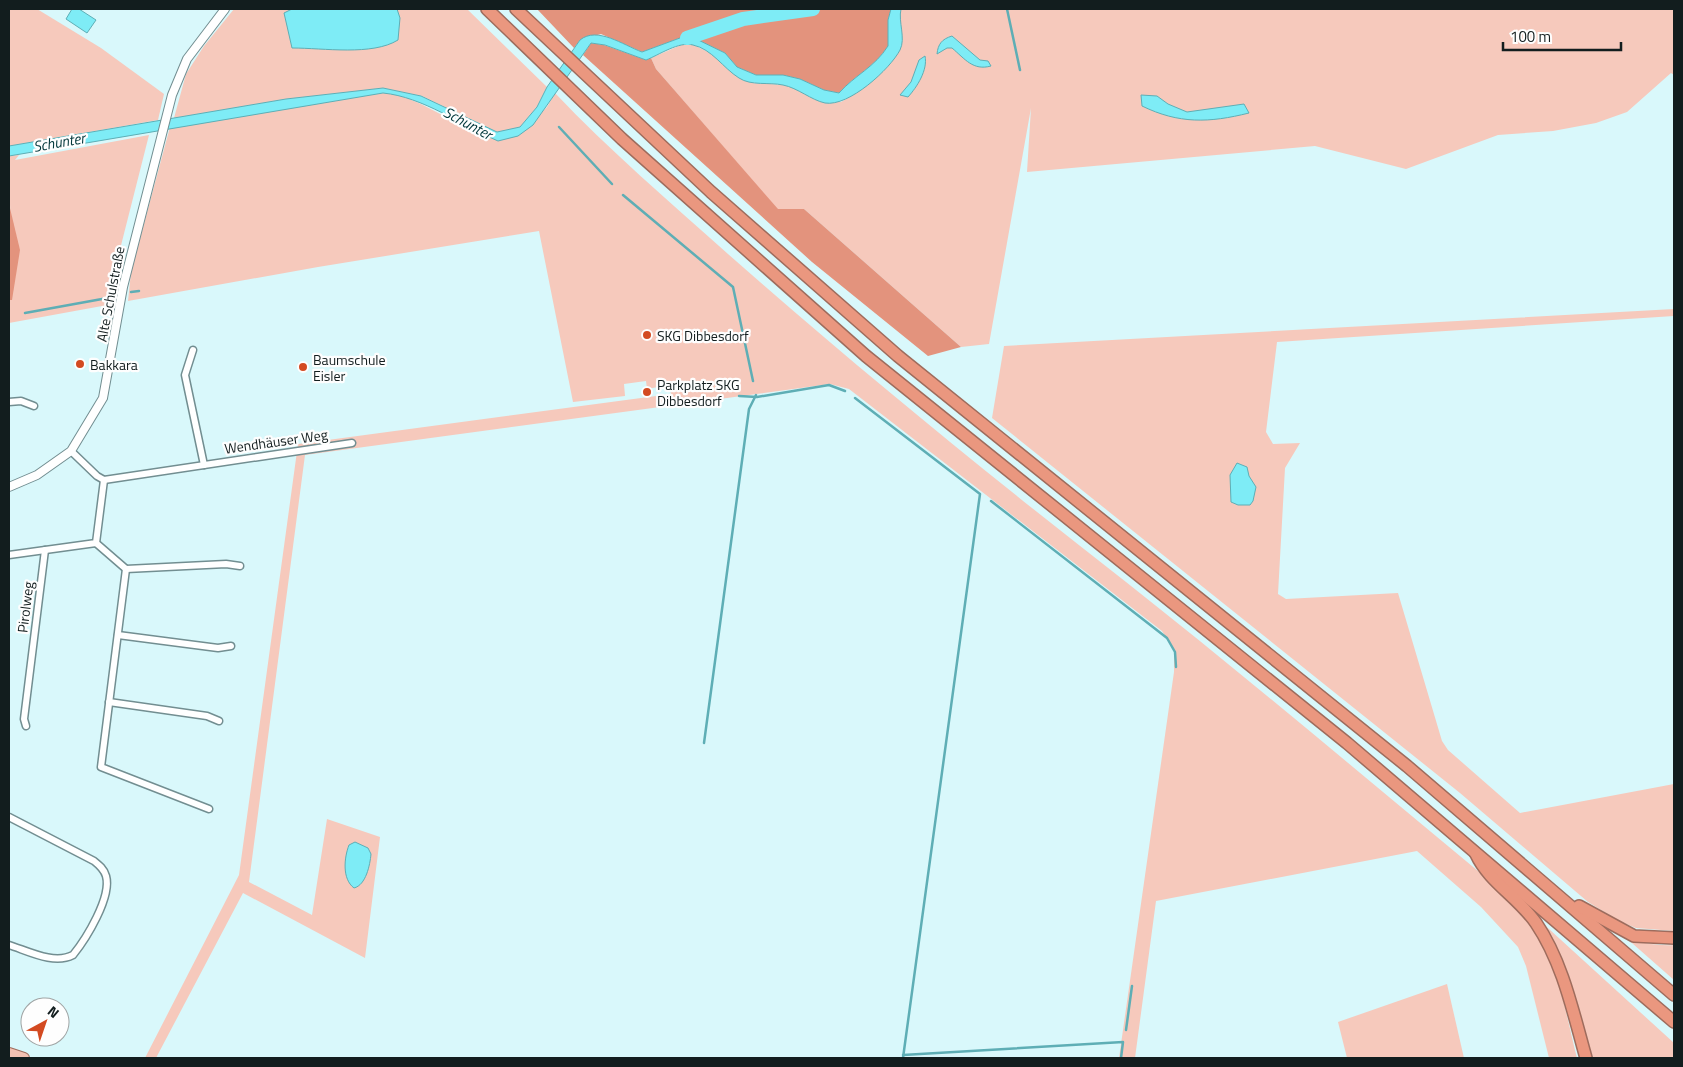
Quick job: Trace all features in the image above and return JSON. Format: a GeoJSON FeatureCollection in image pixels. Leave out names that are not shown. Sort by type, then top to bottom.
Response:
{"type":"FeatureCollection","features":[{"type":"Feature","properties":{"kind":"highway"},"geometry":{"type":"LineString","coordinates":[[487,9],[622,139],[866,356],[1339,737],[1475,850],[1674,1022]]}},
{"type":"Feature","properties":{"kind":"highway"},"geometry":{"type":"LineString","coordinates":[[516,9],[623,111],[792,265],[898,356],[1384,748],[1674,995]]}},
{"type":"Feature","properties":{"kind":"highway"},"geometry":{"type":"LineString","coordinates":[[1475,850],[1484,869],[1516,899],[1535,922],[1547,941],[1564,979],[1586,1058]]}},
{"type":"Feature","properties":{"kind":"highway"},"geometry":{"type":"LineString","coordinates":[[1563,899],[1634,936],[1674,938]]}},
{"type":"Feature","properties":{"kind":"main road"},"geometry":{"type":"LineString","coordinates":[[9,1053],[24,1058]]}},
{"type":"Feature","properties":{"kind":"street","name":"Alte Schulstraße"},"geometry":{"type":"LineString","coordinates":[[9,488],[36,475],[71,451],[102,398],[123,287],[168,108],[185,64],[225,9]]}},
{"type":"Feature","properties":{"kind":"street"},"geometry":{"type":"LineString","coordinates":[[192,350],[185,375],[204,465]]}},
{"type":"Feature","properties":{"kind":"street"},"geometry":{"type":"LineString","coordinates":[[9,402],[21,401],[34,406]]}},
{"type":"Feature","properties":{"kind":"street","name":"Wendhäuser Weg"},"geometry":{"type":"LineString","coordinates":[[104,480],[352,443]]}},
{"type":"Feature","properties":{"kind":"street"},"geometry":{"type":"LineString","coordinates":[[71,451],[97,476],[104,480],[96,543]]}},
{"type":"Feature","properties":{"kind":"street"},"geometry":{"type":"LineString","coordinates":[[9,555],[96,543],[126,569],[226,564],[240,566]]}},
{"type":"Feature","properties":{"kind":"street","name":"Pirolweg"},"geometry":{"type":"LineString","coordinates":[[26,726],[24,719],[45,550]]}},
{"type":"Feature","properties":{"kind":"street"},"geometry":{"type":"LineString","coordinates":[[126,569],[101,767],[209,809]]}},
{"type":"Feature","properties":{"kind":"street"},"geometry":{"type":"LineString","coordinates":[[118,635],[218,648],[231,646]]}},
{"type":"Feature","properties":{"kind":"street"},"geometry":{"type":"LineString","coordinates":[[110,702],[207,716],[219,721]]}},
{"type":"Feature","properties":{"kind":"street"},"geometry":{"type":"LineString","coordinates":[[9,817],[94,861],[106,875],[108,884],[103,904],[73,955],[67,958],[52,958],[9,945]]}},
{"type":"Feature","properties":{"kind":"shaded area"},"geometry":{"type":"Polygon","coordinates":[[[9,9],[37,9],[101,48],[164,94],[158,120],[9,146],[9,9]]]}},
{"type":"Feature","properties":{"kind":"shaded area"},"geometry":{"type":"Polygon","coordinates":[[[234,9],[467,9],[547,87],[537,107],[520,127],[497,132],[422,96],[383,88],[286,99],[174,118],[186,74],[204,46],[234,9]]]}},
{"type":"Feature","properties":{"kind":"shaded area"},"geometry":{"type":"Polygon","coordinates":[[[537,9],[891,9],[888,20],[888,46],[877,60],[839,93],[824,90],[800,79],[783,75],[756,75],[737,67],[725,53],[688,35],[642,52],[601,34],[580,40],[574,48],[537,9]]]}},
{"type":"Feature","properties":{"kind":"shaded area"},"geometry":{"type":"Polygon","coordinates":[[[901,9],[1674,9],[1674,75],[1671,73],[1627,112],[1596,123],[1553,131],[1498,135],[1406,169],[1315,146],[1027,172],[1031,108],[989,344],[961,347],[804,209],[778,210],[656,69],[651,58],[681,45],[692,44],[712,54],[739,78],[752,83],[786,85],[825,102],[841,102],[861,90],[888,66],[902,33],[899,19],[901,9]]]}},
{"type":"Feature","properties":{"kind":"shaded area"},"geometry":{"type":"Polygon","coordinates":[[[591,43],[604,45],[646,60],[651,58],[656,69],[778,209],[804,209],[961,347],[928,356],[812,262],[583,55],[591,43]]]}},
{"type":"Feature","properties":{"kind":"shaded area"},"geometry":{"type":"Polygon","coordinates":[[[383,93],[409,99],[479,133],[518,136],[547,107],[555,93],[640,175],[825,338],[974,462],[1259,689],[1478,871],[1503,894],[1534,928],[1547,951],[1558,981],[1577,1058],[1549,1058],[1526,966],[1518,947],[1481,907],[1417,851],[1156,901],[1135,1058],[1119,1058],[1174,672],[1174,649],[1162,631],[849,389],[830,384],[305,455],[249,882],[312,915],[327,819],[380,837],[365,958],[243,893],[156,1058],[145,1058],[239,875],[298,444],[671,394],[669,385],[647,389],[646,381],[624,384],[625,396],[573,402],[539,231],[318,267],[128,301],[131,272],[170,127],[383,93]]]}},
{"type":"Feature","properties":{"kind":"shaded area"},"geometry":{"type":"Polygon","coordinates":[[[149,135],[112,281],[117,282],[113,304],[9,323],[9,300],[12,299],[9,156],[19,155],[15,160],[149,135]]]}},
{"type":"Feature","properties":{"kind":"shaded area"},"geometry":{"type":"Polygon","coordinates":[[[9,204],[20,250],[12,300],[9,300],[9,204]]]}},
{"type":"Feature","properties":{"kind":"shaded area"},"geometry":{"type":"Polygon","coordinates":[[[1674,309],[1674,316],[1277,342],[1266,432],[1273,444],[1300,443],[1285,468],[1278,594],[1286,599],[1398,593],[1442,741],[1448,750],[1520,813],[1674,784],[1674,931],[1636,928],[1619,921],[1588,902],[1460,793],[992,418],[1004,346],[1674,309]]]}},
{"type":"Feature","properties":{"kind":"shaded area"},"geometry":{"type":"Polygon","coordinates":[[[1538,919],[1674,1043],[1674,1058],[1593,1058],[1573,992],[1538,919]]]}},
{"type":"Feature","properties":{"kind":"shaded area"},"geometry":{"type":"Polygon","coordinates":[[[1624,936],[1649,944],[1674,945],[1674,980],[1624,936]]]}},
{"type":"Feature","properties":{"kind":"shaded area"},"geometry":{"type":"Polygon","coordinates":[[[1447,984],[1464,1058],[1347,1058],[1338,1022],[1447,984]]]}},
{"type":"Feature","properties":{"kind":"water"},"geometry":{"type":"Polygon","coordinates":[[[72,9],[79,9],[96,20],[87,33],[66,19],[72,9]]]}},
{"type":"Feature","properties":{"kind":"water"},"geometry":{"type":"Polygon","coordinates":[[[292,9],[397,9],[400,18],[398,40],[387,45],[361,50],[292,48],[284,13],[292,9]]]}},
{"type":"Feature","properties":{"kind":"water","name":"Schunter"},"geometry":{"type":"Polygon","coordinates":[[[891,9],[901,9],[902,45],[900,50],[887,67],[868,85],[857,93],[835,103],[825,103],[783,85],[755,83],[739,78],[706,50],[693,45],[687,44],[675,47],[646,60],[605,45],[591,43],[533,125],[518,136],[498,141],[442,112],[413,100],[383,93],[9,156],[9,146],[286,99],[383,88],[421,96],[497,132],[520,127],[537,107],[547,87],[580,40],[594,35],[610,38],[642,52],[688,35],[725,53],[737,67],[756,75],[783,75],[800,79],[824,90],[839,93],[877,60],[888,46],[888,20],[891,9]]]}},
{"type":"Feature","properties":{"kind":"water"},"geometry":{"type":"Polygon","coordinates":[[[952,36],[980,60],[988,61],[991,66],[979,67],[974,65],[965,60],[952,48],[947,48],[937,54],[941,42],[952,36]]]}},
{"type":"Feature","properties":{"kind":"water"},"geometry":{"type":"Polygon","coordinates":[[[925,56],[925,67],[918,83],[908,97],[900,95],[911,82],[919,60],[925,56]]]}},
{"type":"Feature","properties":{"kind":"water"},"geometry":{"type":"Polygon","coordinates":[[[1141,95],[1157,96],[1168,104],[1187,112],[1244,104],[1249,113],[1221,119],[1182,119],[1142,106],[1141,95]]]}},
{"type":"Feature","properties":{"kind":"water"},"geometry":{"type":"Polygon","coordinates":[[[1237,463],[1247,467],[1249,476],[1256,487],[1253,501],[1250,505],[1238,505],[1231,502],[1230,475],[1237,463]]]}},
{"type":"Feature","properties":{"kind":"water"},"geometry":{"type":"Polygon","coordinates":[[[355,842],[368,848],[371,854],[368,869],[362,883],[354,888],[347,879],[345,862],[349,845],[355,842]]]}},
{"type":"Feature","properties":{"kind":"waterway"},"geometry":{"type":"LineString","coordinates":[[687,38],[743,19],[813,9]]}},
{"type":"Feature","properties":{"kind":"waterway"},"geometry":{"type":"LineString","coordinates":[[1007,9],[1020,70]]}},
{"type":"Feature","properties":{"kind":"waterway"},"geometry":{"type":"LineString","coordinates":[[559,127],[612,184]]}},
{"type":"Feature","properties":{"kind":"waterway"},"geometry":{"type":"LineString","coordinates":[[623,195],[733,287],[753,381]]}},
{"type":"Feature","properties":{"kind":"waterway"},"geometry":{"type":"LineString","coordinates":[[131,292],[139,291]]}},
{"type":"Feature","properties":{"kind":"waterway"},"geometry":{"type":"LineString","coordinates":[[25,313],[113,297]]}},
{"type":"Feature","properties":{"kind":"waterway"},"geometry":{"type":"LineString","coordinates":[[739,396],[757,397],[829,385],[845,391]]}},
{"type":"Feature","properties":{"kind":"waterway"},"geometry":{"type":"LineString","coordinates":[[704,743],[749,409],[756,395]]}},
{"type":"Feature","properties":{"kind":"waterway"},"geometry":{"type":"LineString","coordinates":[[855,398],[980,494],[903,1058]]}},
{"type":"Feature","properties":{"kind":"waterway"},"geometry":{"type":"LineString","coordinates":[[991,501],[1167,638],[1175,652],[1176,667]]}},
{"type":"Feature","properties":{"kind":"waterway"},"geometry":{"type":"LineString","coordinates":[[1126,1030],[1132,986]]}},
{"type":"Feature","properties":{"kind":"waterway"},"geometry":{"type":"LineString","coordinates":[[903,1055],[1123,1042],[1121,1058]]}},
{"type":"Feature","properties":{"kind":"place","name":"SKG Dibbesdorf"},"geometry":{"type":"Point","coordinates":[647,335]}},
{"type":"Feature","properties":{"kind":"place","name":"Bakkara"},"geometry":{"type":"Point","coordinates":[80,364]}},
{"type":"Feature","properties":{"kind":"place","name":"Baumschule Eisler"},"geometry":{"type":"Point","coordinates":[303,367]}},
{"type":"Feature","properties":{"kind":"place","name":"Parkplatz SKG Dibbesdorf"},"geometry":{"type":"Point","coordinates":[647,392]}}]}
